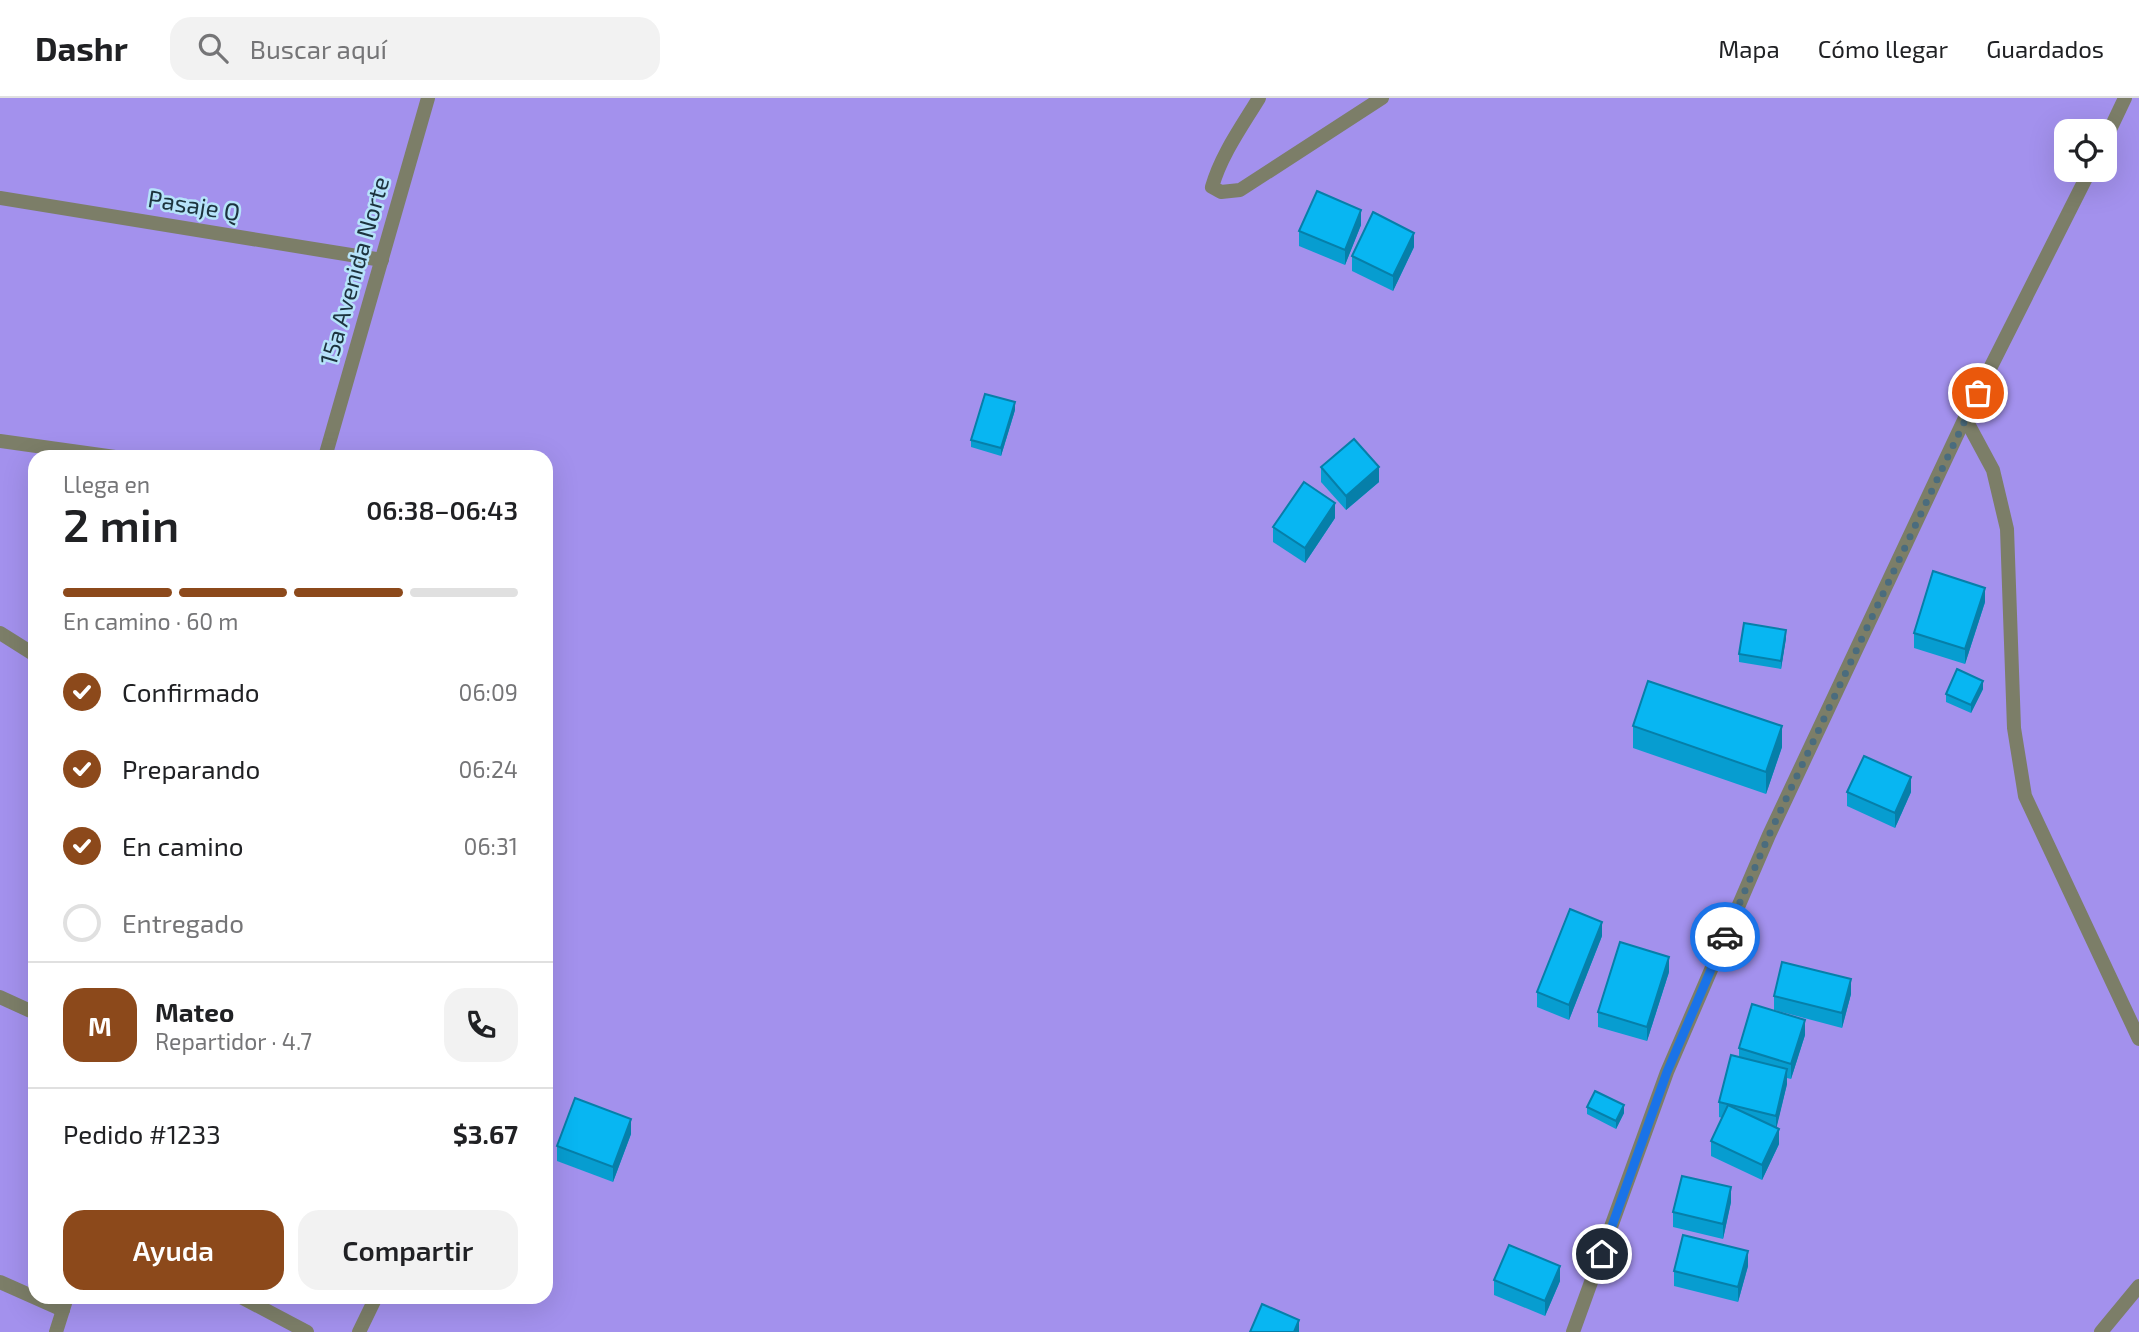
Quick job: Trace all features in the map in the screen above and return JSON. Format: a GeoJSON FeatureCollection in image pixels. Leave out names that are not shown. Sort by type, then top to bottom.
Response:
{"type":"FeatureCollection","features":[{"type":"Feature","properties":{"kind":"street","name":"15a Avenida Norte"},"geometry":{"type":"LineString","coordinates":[[327,450],[428,98]]}},
{"type":"Feature","properties":{"kind":"street"},"geometry":{"type":"LineString","coordinates":[[1259,98],[1215,175],[1212,187],[1221,192],[1240,190],[1382,98]]}},
{"type":"Feature","properties":{"kind":"street"},"geometry":{"type":"LineString","coordinates":[[2116,119],[2125,98]]}},
{"type":"Feature","properties":{"kind":"street"},"geometry":{"type":"LineString","coordinates":[[1573,1332],[1667,1072],[1769,835],[1965,418],[2084,182]]}},
{"type":"Feature","properties":{"kind":"street","name":"Pasaje Q"},"geometry":{"type":"LineString","coordinates":[[0,198],[382,260]]}},
{"type":"Feature","properties":{"kind":"street"},"geometry":{"type":"LineString","coordinates":[[1965,418],[1993,470],[2007,529],[2014,728],[2025,796],[2139,1039]]}},
{"type":"Feature","properties":{"kind":"street"},"geometry":{"type":"LineString","coordinates":[[0,441],[65,450]]}},
{"type":"Feature","properties":{"kind":"street"},"geometry":{"type":"LineString","coordinates":[[0,633],[28,651]]}},
{"type":"Feature","properties":{"kind":"street"},"geometry":{"type":"LineString","coordinates":[[0,997],[28,1010]]}},
{"type":"Feature","properties":{"kind":"street"},"geometry":{"type":"LineString","coordinates":[[0,1282],[28,1291]]}},
{"type":"Feature","properties":{"kind":"street"},"geometry":{"type":"LineString","coordinates":[[2101,1332],[2139,1286]]}},
{"type":"Feature","properties":{"kind":"street"},"geometry":{"type":"LineString","coordinates":[[56,1332],[65,1304]]}},
{"type":"Feature","properties":{"kind":"street"},"geometry":{"type":"LineString","coordinates":[[254,1304],[307,1332]]}},
{"type":"Feature","properties":{"kind":"street"},"geometry":{"type":"LineString","coordinates":[[359,1332],[373,1304]]}},
{"type":"Feature","properties":{"kind":"shaded area"},"geometry":{"type":"Polygon","coordinates":[[[0,98],[2139,98],[2139,1332],[0,1332],[0,98]]]}},
{"type":"Feature","properties":{"kind":"building"},"geometry":{"type":"Polygon","coordinates":[[[1317,191],[1361,210],[1345,250],[1299,231],[1317,191]]]}},
{"type":"Feature","properties":{"kind":"building"},"geometry":{"type":"Polygon","coordinates":[[[1373,212],[1414,233],[1393,276],[1352,256],[1373,212]]]}},
{"type":"Feature","properties":{"kind":"building"},"geometry":{"type":"Polygon","coordinates":[[[985,394],[1015,402],[1001,448],[971,440],[985,394]]]}},
{"type":"Feature","properties":{"kind":"building"},"geometry":{"type":"Polygon","coordinates":[[[1354,439],[1379,467],[1346,496],[1321,467],[1354,439]]]}},
{"type":"Feature","properties":{"kind":"building"},"geometry":{"type":"Polygon","coordinates":[[[1304,482],[1335,503],[1305,548],[1273,527],[1304,482]]]}},
{"type":"Feature","properties":{"kind":"building"},"geometry":{"type":"Polygon","coordinates":[[[1933,571],[1985,588],[1965,649],[1914,633],[1933,571]]]}},
{"type":"Feature","properties":{"kind":"building"},"geometry":{"type":"Polygon","coordinates":[[[1744,623],[1786,630],[1781,661],[1739,654],[1744,623]]]}},
{"type":"Feature","properties":{"kind":"building"},"geometry":{"type":"Polygon","coordinates":[[[1957,669],[1983,681],[1971,705],[1946,694],[1957,669]]]}},
{"type":"Feature","properties":{"kind":"building"},"geometry":{"type":"Polygon","coordinates":[[[1648,681],[1782,726],[1766,772],[1633,726],[1648,681]]]}},
{"type":"Feature","properties":{"kind":"building"},"geometry":{"type":"Polygon","coordinates":[[[1864,756],[1911,777],[1895,813],[1847,792],[1864,756]]]}},
{"type":"Feature","properties":{"kind":"building"},"geometry":{"type":"Polygon","coordinates":[[[1570,909],[1602,922],[1569,1005],[1537,992],[1570,909]]]}},
{"type":"Feature","properties":{"kind":"building"},"geometry":{"type":"Polygon","coordinates":[[[1620,942],[1669,957],[1647,1027],[1598,1012],[1620,942]]]}},
{"type":"Feature","properties":{"kind":"building"},"geometry":{"type":"Polygon","coordinates":[[[1782,962],[1851,979],[1842,1013],[1774,996],[1782,962]]]}},
{"type":"Feature","properties":{"kind":"building"},"geometry":{"type":"Polygon","coordinates":[[[1752,1004],[1805,1020],[1791,1064],[1739,1048],[1752,1004]]]}},
{"type":"Feature","properties":{"kind":"building"},"geometry":{"type":"Polygon","coordinates":[[[1731,1055],[1787,1069],[1776,1116],[1719,1102],[1731,1055]]]}},
{"type":"Feature","properties":{"kind":"building"},"geometry":{"type":"Polygon","coordinates":[[[1595,1091],[1624,1105],[1616,1121],[1587,1107],[1595,1091]]]}},
{"type":"Feature","properties":{"kind":"building"},"geometry":{"type":"Polygon","coordinates":[[[575,1098],[631,1119],[613,1167],[557,1146],[575,1098]]]}},
{"type":"Feature","properties":{"kind":"building"},"geometry":{"type":"Polygon","coordinates":[[[1728,1105],[1779,1129],[1762,1165],[1711,1141],[1728,1105]]]}},
{"type":"Feature","properties":{"kind":"building"},"geometry":{"type":"Polygon","coordinates":[[[1682,1176],[1731,1187],[1723,1224],[1673,1212],[1682,1176]]]}},
{"type":"Feature","properties":{"kind":"building"},"geometry":{"type":"Polygon","coordinates":[[[1683,1235],[1748,1251],[1738,1287],[1674,1271],[1683,1235]]]}},
{"type":"Feature","properties":{"kind":"building"},"geometry":{"type":"Polygon","coordinates":[[[1509,1245],[1560,1266],[1545,1301],[1494,1280],[1509,1245]]]}},
{"type":"Feature","properties":{"kind":"building"},"geometry":{"type":"Polygon","coordinates":[[[1262,1304],[1299,1320],[1294,1332],[1250,1332],[1262,1304]]]}},
{"type":"Feature","properties":{"kind":"way so far"},"geometry":{"type":"LineString","coordinates":[[1725,937],[1769,835],[1978,393]]}},
{"type":"Feature","properties":{"kind":"route"},"geometry":{"type":"LineString","coordinates":[[1602,1254],[1667,1072],[1725,937]]}}]}
